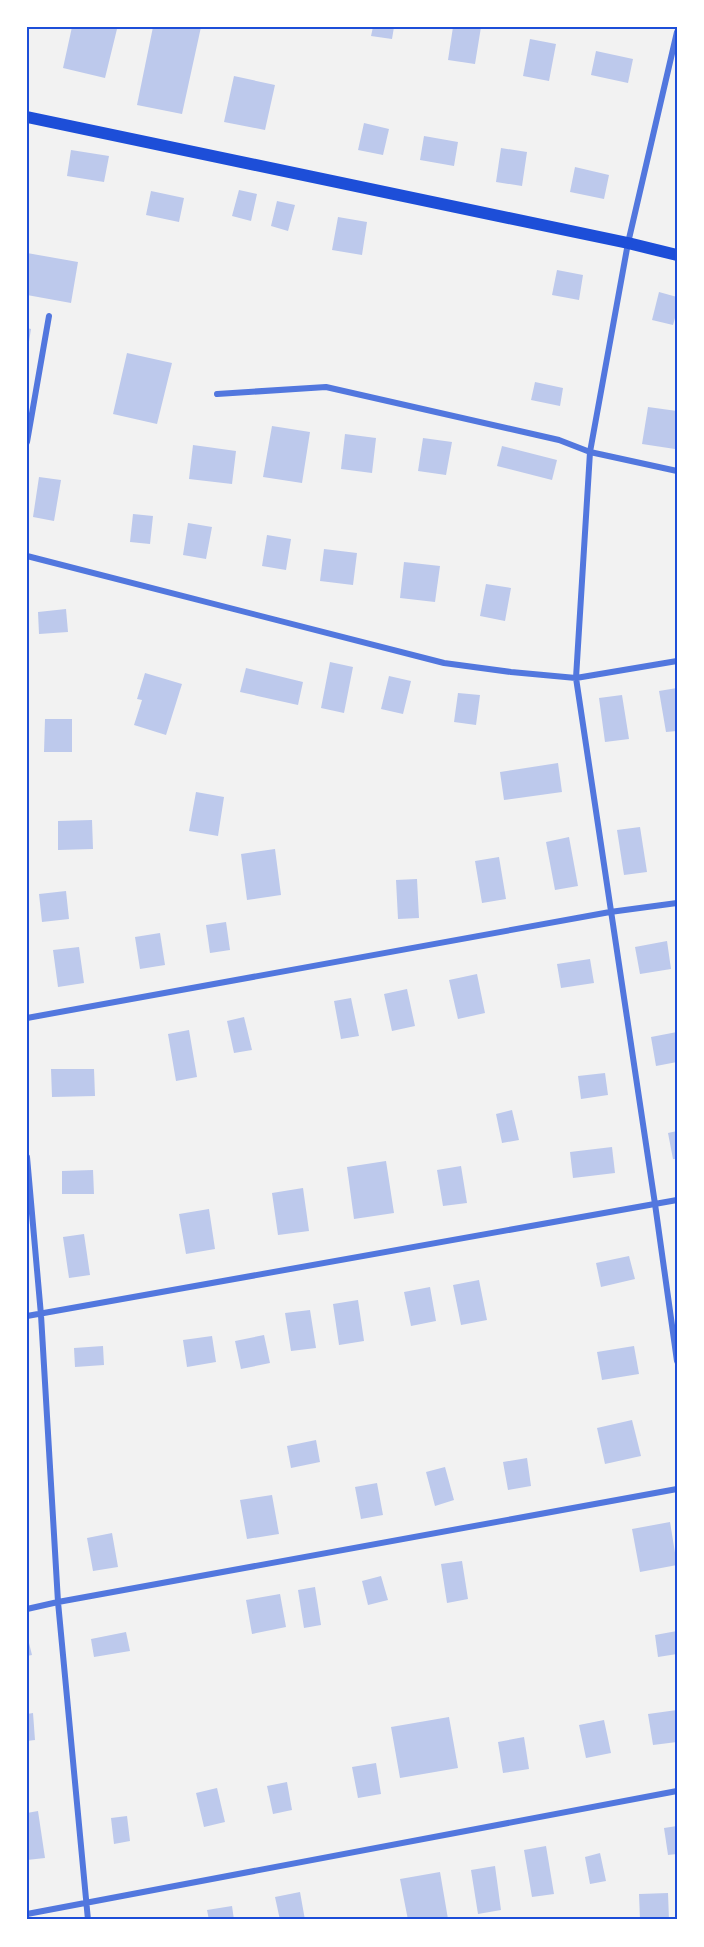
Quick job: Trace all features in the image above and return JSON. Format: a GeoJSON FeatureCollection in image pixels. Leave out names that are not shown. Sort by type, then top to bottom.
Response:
{"type":"FeatureCollection","features":[{"type":"Feature","properties":{"kind":"main road"},"geometry":{"type":"LineString","coordinates":[[27,117],[677,255]]}},
{"type":"Feature","properties":{"kind":"street"},"geometry":{"type":"LineString","coordinates":[[677,32],[628,243],[590,452],[576,678],[677,1361]]}},
{"type":"Feature","properties":{"kind":"street"},"geometry":{"type":"LineString","coordinates":[[27,442],[49,316]]}},
{"type":"Feature","properties":{"kind":"street"},"geometry":{"type":"LineString","coordinates":[[217,394],[326,387],[560,440],[590,452],[677,471]]}},
{"type":"Feature","properties":{"kind":"street"},"geometry":{"type":"LineString","coordinates":[[27,556],[444,663],[576,678],[677,661]]}},
{"type":"Feature","properties":{"kind":"street"},"geometry":{"type":"LineString","coordinates":[[27,1018],[610,912],[677,903]]}},
{"type":"Feature","properties":{"kind":"street"},"geometry":{"type":"LineString","coordinates":[[27,1156],[41,1315],[58,1602],[88,1920]]}},
{"type":"Feature","properties":{"kind":"street"},"geometry":{"type":"LineString","coordinates":[[27,1316],[677,1200]]}},
{"type":"Feature","properties":{"kind":"street"},"geometry":{"type":"LineString","coordinates":[[27,1610],[58,1602],[677,1489]]}},
{"type":"Feature","properties":{"kind":"street"},"geometry":{"type":"LineString","coordinates":[[27,1914],[677,1791]]}},
{"type":"Feature","properties":{"kind":"building"},"geometry":{"type":"Polygon","coordinates":[[[72,27],[117,29],[105,78],[63,68],[72,27]]]}},
{"type":"Feature","properties":{"kind":"building"},"geometry":{"type":"Polygon","coordinates":[[[153,27],[201,27],[182,114],[137,105],[153,27]]]}},
{"type":"Feature","properties":{"kind":"building"},"geometry":{"type":"Polygon","coordinates":[[[373,27],[394,27],[392,39],[371,36],[373,27]]]}},
{"type":"Feature","properties":{"kind":"building"},"geometry":{"type":"Polygon","coordinates":[[[453,27],[481,27],[475,64],[448,60],[453,27]]]}},
{"type":"Feature","properties":{"kind":"building"},"geometry":{"type":"Polygon","coordinates":[[[530,39],[556,44],[549,81],[523,76],[530,39]]]}},
{"type":"Feature","properties":{"kind":"building"},"geometry":{"type":"Polygon","coordinates":[[[596,51],[633,59],[628,83],[591,75],[596,51]]]}},
{"type":"Feature","properties":{"kind":"building"},"geometry":{"type":"Polygon","coordinates":[[[234,76],[275,85],[265,130],[224,122],[234,76]]]}},
{"type":"Feature","properties":{"kind":"building"},"geometry":{"type":"Polygon","coordinates":[[[364,123],[389,129],[383,155],[358,150],[364,123]]]}},
{"type":"Feature","properties":{"kind":"building"},"geometry":{"type":"Polygon","coordinates":[[[424,136],[458,142],[454,166],[420,160],[424,136]]]}},
{"type":"Feature","properties":{"kind":"building"},"geometry":{"type":"Polygon","coordinates":[[[501,148],[527,152],[522,186],[496,182],[501,148]]]}},
{"type":"Feature","properties":{"kind":"building"},"geometry":{"type":"Polygon","coordinates":[[[71,150],[109,156],[104,182],[67,176],[71,150]]]}},
{"type":"Feature","properties":{"kind":"building"},"geometry":{"type":"Polygon","coordinates":[[[575,167],[609,175],[604,199],[570,192],[575,167]]]}},
{"type":"Feature","properties":{"kind":"building"},"geometry":{"type":"Polygon","coordinates":[[[239,190],[257,194],[251,221],[232,216],[239,190]]]}},
{"type":"Feature","properties":{"kind":"building"},"geometry":{"type":"Polygon","coordinates":[[[151,191],[184,198],[179,222],[146,215],[151,191]]]}},
{"type":"Feature","properties":{"kind":"building"},"geometry":{"type":"Polygon","coordinates":[[[277,201],[295,205],[288,231],[271,226],[277,201]]]}},
{"type":"Feature","properties":{"kind":"building"},"geometry":{"type":"Polygon","coordinates":[[[338,217],[367,222],[362,255],[332,250],[338,217]]]}},
{"type":"Feature","properties":{"kind":"building"},"geometry":{"type":"Polygon","coordinates":[[[27,253],[78,262],[71,303],[27,295],[27,253]]]}},
{"type":"Feature","properties":{"kind":"building"},"geometry":{"type":"Polygon","coordinates":[[[557,270],[583,275],[579,300],[552,295],[557,270]]]}},
{"type":"Feature","properties":{"kind":"building"},"geometry":{"type":"Polygon","coordinates":[[[659,292],[677,297],[677,311],[673,325],[652,320],[659,292]]]}},
{"type":"Feature","properties":{"kind":"building"},"geometry":{"type":"Polygon","coordinates":[[[27,328],[31,329],[28,348],[27,348],[27,328]]]}},
{"type":"Feature","properties":{"kind":"building"},"geometry":{"type":"Polygon","coordinates":[[[127,353],[172,363],[157,424],[113,414],[127,353]]]}},
{"type":"Feature","properties":{"kind":"building"},"geometry":{"type":"Polygon","coordinates":[[[535,382],[563,388],[560,406],[531,400],[535,382]]]}},
{"type":"Feature","properties":{"kind":"building"},"geometry":{"type":"Polygon","coordinates":[[[648,407],[677,411],[675,449],[642,444],[648,407]]]}},
{"type":"Feature","properties":{"kind":"building"},"geometry":{"type":"Polygon","coordinates":[[[272,426],[310,432],[302,483],[263,477],[272,426]]]}},
{"type":"Feature","properties":{"kind":"building"},"geometry":{"type":"Polygon","coordinates":[[[345,434],[376,438],[372,473],[341,469],[345,434]]]}},
{"type":"Feature","properties":{"kind":"building"},"geometry":{"type":"Polygon","coordinates":[[[423,438],[452,442],[446,475],[418,471],[423,438]]]}},
{"type":"Feature","properties":{"kind":"building"},"geometry":{"type":"Polygon","coordinates":[[[193,445],[236,451],[232,484],[189,479],[193,445]]]}},
{"type":"Feature","properties":{"kind":"building"},"geometry":{"type":"Polygon","coordinates":[[[502,446],[557,460],[552,480],[497,466],[502,446]]]}},
{"type":"Feature","properties":{"kind":"building"},"geometry":{"type":"Polygon","coordinates":[[[39,477],[61,480],[54,521],[33,517],[39,477]]]}},
{"type":"Feature","properties":{"kind":"building"},"geometry":{"type":"Polygon","coordinates":[[[133,514],[153,516],[150,544],[130,542],[133,514]]]}},
{"type":"Feature","properties":{"kind":"building"},"geometry":{"type":"Polygon","coordinates":[[[188,523],[212,527],[206,559],[183,555],[188,523]]]}},
{"type":"Feature","properties":{"kind":"building"},"geometry":{"type":"Polygon","coordinates":[[[267,535],[291,539],[286,570],[262,566],[267,535]]]}},
{"type":"Feature","properties":{"kind":"building"},"geometry":{"type":"Polygon","coordinates":[[[324,549],[357,553],[353,585],[320,581],[324,549]]]}},
{"type":"Feature","properties":{"kind":"building"},"geometry":{"type":"Polygon","coordinates":[[[404,562],[440,566],[435,602],[400,598],[404,562]]]}},
{"type":"Feature","properties":{"kind":"building"},"geometry":{"type":"Polygon","coordinates":[[[486,584],[511,588],[505,621],[480,616],[486,584]]]}},
{"type":"Feature","properties":{"kind":"building"},"geometry":{"type":"Polygon","coordinates":[[[66,609],[68,632],[39,634],[38,612],[66,609]]]}},
{"type":"Feature","properties":{"kind":"building"},"geometry":{"type":"Polygon","coordinates":[[[330,662],[353,667],[344,713],[321,708],[330,662]]]}},
{"type":"Feature","properties":{"kind":"building"},"geometry":{"type":"Polygon","coordinates":[[[246,668],[303,682],[298,705],[240,692],[246,668]]]}},
{"type":"Feature","properties":{"kind":"building"},"geometry":{"type":"Polygon","coordinates":[[[145,673],[182,684],[166,735],[134,725],[142,700],[137,699],[145,673]]]}},
{"type":"Feature","properties":{"kind":"building"},"geometry":{"type":"Polygon","coordinates":[[[389,676],[411,681],[403,714],[381,709],[389,676]]]}},
{"type":"Feature","properties":{"kind":"building"},"geometry":{"type":"Polygon","coordinates":[[[677,688],[677,731],[666,732],[659,691],[677,688]]]}},
{"type":"Feature","properties":{"kind":"building"},"geometry":{"type":"Polygon","coordinates":[[[458,693],[480,695],[476,725],[454,722],[458,693]]]}},
{"type":"Feature","properties":{"kind":"building"},"geometry":{"type":"Polygon","coordinates":[[[622,695],[629,739],[605,742],[599,698],[622,695]]]}},
{"type":"Feature","properties":{"kind":"building"},"geometry":{"type":"Polygon","coordinates":[[[45,719],[72,719],[72,752],[44,752],[45,719]]]}},
{"type":"Feature","properties":{"kind":"building"},"geometry":{"type":"Polygon","coordinates":[[[558,763],[562,792],[504,800],[500,772],[558,763]]]}},
{"type":"Feature","properties":{"kind":"building"},"geometry":{"type":"Polygon","coordinates":[[[196,792],[224,797],[218,836],[189,831],[196,792]]]}},
{"type":"Feature","properties":{"kind":"building"},"geometry":{"type":"Polygon","coordinates":[[[92,820],[93,849],[58,850],[58,821],[92,820]]]}},
{"type":"Feature","properties":{"kind":"building"},"geometry":{"type":"Polygon","coordinates":[[[640,827],[647,872],[624,875],[617,830],[640,827]]]}},
{"type":"Feature","properties":{"kind":"building"},"geometry":{"type":"Polygon","coordinates":[[[569,837],[578,886],[555,890],[546,842],[569,837]]]}},
{"type":"Feature","properties":{"kind":"building"},"geometry":{"type":"Polygon","coordinates":[[[275,849],[281,895],[247,900],[241,854],[275,849]]]}},
{"type":"Feature","properties":{"kind":"building"},"geometry":{"type":"Polygon","coordinates":[[[499,857],[506,899],[482,903],[475,861],[499,857]]]}},
{"type":"Feature","properties":{"kind":"building"},"geometry":{"type":"Polygon","coordinates":[[[417,879],[419,918],[398,919],[396,880],[417,879]]]}},
{"type":"Feature","properties":{"kind":"building"},"geometry":{"type":"Polygon","coordinates":[[[66,891],[69,919],[42,922],[39,894],[66,891]]]}},
{"type":"Feature","properties":{"kind":"building"},"geometry":{"type":"Polygon","coordinates":[[[226,922],[230,950],[210,953],[206,925],[226,922]]]}},
{"type":"Feature","properties":{"kind":"building"},"geometry":{"type":"Polygon","coordinates":[[[160,933],[165,965],[140,969],[135,937],[160,933]]]}},
{"type":"Feature","properties":{"kind":"building"},"geometry":{"type":"Polygon","coordinates":[[[667,941],[671,969],[640,974],[635,947],[667,941]]]}},
{"type":"Feature","properties":{"kind":"building"},"geometry":{"type":"Polygon","coordinates":[[[79,947],[84,983],[58,987],[53,950],[79,947]]]}},
{"type":"Feature","properties":{"kind":"building"},"geometry":{"type":"Polygon","coordinates":[[[590,959],[594,983],[561,988],[557,964],[590,959]]]}},
{"type":"Feature","properties":{"kind":"building"},"geometry":{"type":"Polygon","coordinates":[[[477,974],[485,1013],[458,1019],[449,980],[477,974]]]}},
{"type":"Feature","properties":{"kind":"building"},"geometry":{"type":"Polygon","coordinates":[[[407,989],[415,1026],[392,1031],[384,994],[407,989]]]}},
{"type":"Feature","properties":{"kind":"building"},"geometry":{"type":"Polygon","coordinates":[[[351,998],[359,1036],[341,1039],[334,1001],[351,998]]]}},
{"type":"Feature","properties":{"kind":"building"},"geometry":{"type":"Polygon","coordinates":[[[244,1017],[252,1050],[234,1053],[227,1021],[244,1017]]]}},
{"type":"Feature","properties":{"kind":"building"},"geometry":{"type":"Polygon","coordinates":[[[189,1030],[197,1077],[176,1081],[168,1034],[189,1030]]]}},
{"type":"Feature","properties":{"kind":"building"},"geometry":{"type":"Polygon","coordinates":[[[677,1032],[677,1062],[656,1066],[651,1037],[677,1032]]]}},
{"type":"Feature","properties":{"kind":"building"},"geometry":{"type":"Polygon","coordinates":[[[51,1069],[94,1069],[95,1096],[52,1097],[51,1069]]]}},
{"type":"Feature","properties":{"kind":"building"},"geometry":{"type":"Polygon","coordinates":[[[605,1073],[608,1095],[581,1099],[578,1076],[605,1073]]]}},
{"type":"Feature","properties":{"kind":"building"},"geometry":{"type":"Polygon","coordinates":[[[512,1110],[519,1140],[502,1143],[496,1114],[512,1110]]]}},
{"type":"Feature","properties":{"kind":"building"},"geometry":{"type":"Polygon","coordinates":[[[677,1131],[677,1159],[673,1159],[668,1133],[677,1131]]]}},
{"type":"Feature","properties":{"kind":"building"},"geometry":{"type":"Polygon","coordinates":[[[612,1147],[615,1173],[573,1178],[570,1152],[612,1147]]]}},
{"type":"Feature","properties":{"kind":"building"},"geometry":{"type":"Polygon","coordinates":[[[386,1161],[394,1213],[354,1219],[347,1167],[386,1161]]]}},
{"type":"Feature","properties":{"kind":"building"},"geometry":{"type":"Polygon","coordinates":[[[461,1166],[467,1203],[443,1206],[437,1170],[461,1166]]]}},
{"type":"Feature","properties":{"kind":"building"},"geometry":{"type":"Polygon","coordinates":[[[93,1170],[94,1194],[62,1194],[62,1171],[93,1170]]]}},
{"type":"Feature","properties":{"kind":"building"},"geometry":{"type":"Polygon","coordinates":[[[303,1188],[309,1231],[278,1235],[272,1193],[303,1188]]]}},
{"type":"Feature","properties":{"kind":"building"},"geometry":{"type":"Polygon","coordinates":[[[209,1209],[215,1249],[186,1254],[179,1214],[209,1209]]]}},
{"type":"Feature","properties":{"kind":"building"},"geometry":{"type":"Polygon","coordinates":[[[84,1234],[90,1275],[69,1278],[63,1237],[84,1234]]]}},
{"type":"Feature","properties":{"kind":"building"},"geometry":{"type":"Polygon","coordinates":[[[629,1256],[635,1279],[601,1287],[596,1263],[629,1256]]]}},
{"type":"Feature","properties":{"kind":"building"},"geometry":{"type":"Polygon","coordinates":[[[479,1280],[487,1320],[461,1325],[453,1285],[479,1280]]]}},
{"type":"Feature","properties":{"kind":"building"},"geometry":{"type":"Polygon","coordinates":[[[430,1287],[436,1321],[411,1326],[404,1292],[430,1287]]]}},
{"type":"Feature","properties":{"kind":"building"},"geometry":{"type":"Polygon","coordinates":[[[358,1300],[364,1341],[339,1345],[333,1304],[358,1300]]]}},
{"type":"Feature","properties":{"kind":"building"},"geometry":{"type":"Polygon","coordinates":[[[310,1310],[316,1348],[291,1351],[285,1313],[310,1310]]]}},
{"type":"Feature","properties":{"kind":"building"},"geometry":{"type":"Polygon","coordinates":[[[264,1335],[270,1363],[241,1369],[235,1341],[264,1335]]]}},
{"type":"Feature","properties":{"kind":"building"},"geometry":{"type":"Polygon","coordinates":[[[212,1336],[216,1362],[187,1367],[183,1340],[212,1336]]]}},
{"type":"Feature","properties":{"kind":"building"},"geometry":{"type":"Polygon","coordinates":[[[103,1346],[104,1365],[75,1367],[74,1348],[103,1346]]]}},
{"type":"Feature","properties":{"kind":"building"},"geometry":{"type":"Polygon","coordinates":[[[634,1346],[639,1374],[602,1380],[597,1352],[634,1346]]]}},
{"type":"Feature","properties":{"kind":"building"},"geometry":{"type":"Polygon","coordinates":[[[632,1420],[641,1456],[605,1464],[597,1428],[632,1420]]]}},
{"type":"Feature","properties":{"kind":"building"},"geometry":{"type":"Polygon","coordinates":[[[316,1440],[320,1462],[291,1468],[287,1446],[316,1440]]]}},
{"type":"Feature","properties":{"kind":"building"},"geometry":{"type":"Polygon","coordinates":[[[527,1458],[531,1486],[508,1490],[503,1462],[527,1458]]]}},
{"type":"Feature","properties":{"kind":"building"},"geometry":{"type":"Polygon","coordinates":[[[445,1467],[454,1500],[435,1506],[426,1472],[445,1467]]]}},
{"type":"Feature","properties":{"kind":"building"},"geometry":{"type":"Polygon","coordinates":[[[377,1483],[383,1515],[361,1519],[355,1487],[377,1483]]]}},
{"type":"Feature","properties":{"kind":"building"},"geometry":{"type":"Polygon","coordinates":[[[272,1495],[279,1534],[247,1539],[240,1500],[272,1495]]]}},
{"type":"Feature","properties":{"kind":"building"},"geometry":{"type":"Polygon","coordinates":[[[670,1522],[677,1565],[640,1572],[632,1529],[670,1522]]]}},
{"type":"Feature","properties":{"kind":"building"},"geometry":{"type":"Polygon","coordinates":[[[112,1533],[118,1567],[93,1571],[87,1538],[112,1533]]]}},
{"type":"Feature","properties":{"kind":"building"},"geometry":{"type":"Polygon","coordinates":[[[462,1561],[468,1599],[447,1603],[441,1564],[462,1561]]]}},
{"type":"Feature","properties":{"kind":"building"},"geometry":{"type":"Polygon","coordinates":[[[381,1576],[388,1600],[368,1605],[362,1581],[381,1576]]]}},
{"type":"Feature","properties":{"kind":"building"},"geometry":{"type":"Polygon","coordinates":[[[315,1587],[321,1625],[304,1628],[298,1590],[315,1587]]]}},
{"type":"Feature","properties":{"kind":"building"},"geometry":{"type":"Polygon","coordinates":[[[280,1594],[286,1627],[252,1634],[246,1600],[280,1594]]]}},
{"type":"Feature","properties":{"kind":"building"},"geometry":{"type":"Polygon","coordinates":[[[677,1631],[677,1654],[658,1657],[655,1635],[677,1631]]]}},
{"type":"Feature","properties":{"kind":"building"},"geometry":{"type":"Polygon","coordinates":[[[126,1632],[130,1651],[94,1657],[91,1639],[126,1632]]]}},
{"type":"Feature","properties":{"kind":"building"},"geometry":{"type":"Polygon","coordinates":[[[27,1635],[32,1655],[27,1656],[27,1635]]]}},
{"type":"Feature","properties":{"kind":"building"},"geometry":{"type":"Polygon","coordinates":[[[677,1710],[677,1742],[653,1745],[648,1714],[677,1710]]]}},
{"type":"Feature","properties":{"kind":"building"},"geometry":{"type":"Polygon","coordinates":[[[33,1713],[35,1740],[27,1741],[27,1714],[33,1713]]]}},
{"type":"Feature","properties":{"kind":"building"},"geometry":{"type":"Polygon","coordinates":[[[449,1717],[458,1768],[400,1778],[391,1727],[449,1717]]]}},
{"type":"Feature","properties":{"kind":"building"},"geometry":{"type":"Polygon","coordinates":[[[604,1720],[611,1753],[586,1758],[579,1725],[604,1720]]]}},
{"type":"Feature","properties":{"kind":"building"},"geometry":{"type":"Polygon","coordinates":[[[524,1737],[529,1769],[503,1773],[498,1742],[524,1737]]]}},
{"type":"Feature","properties":{"kind":"building"},"geometry":{"type":"Polygon","coordinates":[[[376,1763],[381,1794],[358,1798],[352,1767],[376,1763]]]}},
{"type":"Feature","properties":{"kind":"building"},"geometry":{"type":"Polygon","coordinates":[[[287,1782],[292,1810],[273,1814],[267,1786],[287,1782]]]}},
{"type":"Feature","properties":{"kind":"building"},"geometry":{"type":"Polygon","coordinates":[[[217,1788],[225,1822],[204,1827],[196,1793],[217,1788]]]}},
{"type":"Feature","properties":{"kind":"building"},"geometry":{"type":"Polygon","coordinates":[[[38,1811],[45,1858],[27,1860],[27,1813],[38,1811]]]}},
{"type":"Feature","properties":{"kind":"building"},"geometry":{"type":"Polygon","coordinates":[[[127,1816],[130,1841],[114,1844],[111,1818],[127,1816]]]}},
{"type":"Feature","properties":{"kind":"building"},"geometry":{"type":"Polygon","coordinates":[[[677,1826],[677,1854],[668,1855],[664,1828],[677,1826]]]}},
{"type":"Feature","properties":{"kind":"building"},"geometry":{"type":"Polygon","coordinates":[[[546,1846],[554,1894],[532,1897],[524,1850],[546,1846]]]}},
{"type":"Feature","properties":{"kind":"building"},"geometry":{"type":"Polygon","coordinates":[[[600,1853],[606,1881],[590,1884],[585,1857],[600,1853]]]}},
{"type":"Feature","properties":{"kind":"building"},"geometry":{"type":"Polygon","coordinates":[[[495,1866],[501,1910],[478,1914],[471,1870],[495,1866]]]}},
{"type":"Feature","properties":{"kind":"building"},"geometry":{"type":"Polygon","coordinates":[[[440,1872],[448,1919],[408,1920],[400,1879],[440,1872]]]}},
{"type":"Feature","properties":{"kind":"building"},"geometry":{"type":"Polygon","coordinates":[[[300,1892],[305,1920],[280,1920],[275,1897],[300,1892]]]}},
{"type":"Feature","properties":{"kind":"building"},"geometry":{"type":"Polygon","coordinates":[[[668,1893],[669,1920],[640,1920],[639,1894],[668,1893]]]}},
{"type":"Feature","properties":{"kind":"building"},"geometry":{"type":"Polygon","coordinates":[[[232,1906],[234,1920],[209,1920],[207,1910],[232,1906]]]}}]}
